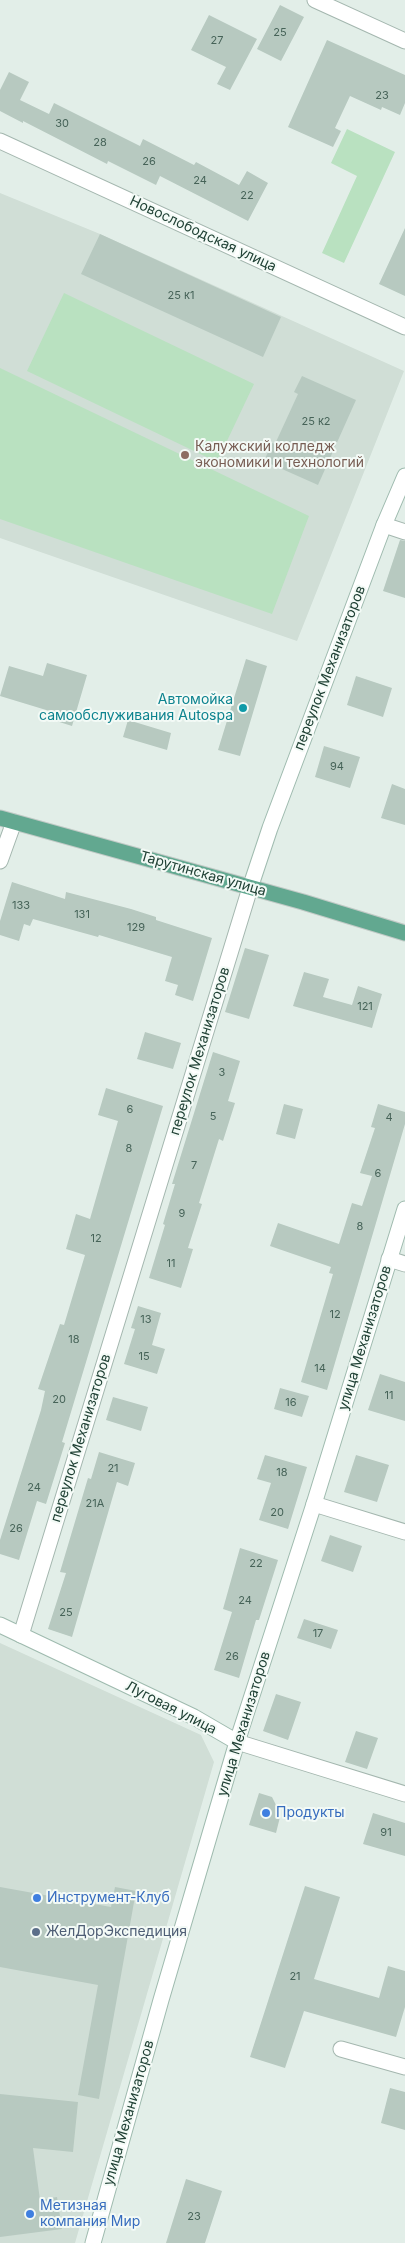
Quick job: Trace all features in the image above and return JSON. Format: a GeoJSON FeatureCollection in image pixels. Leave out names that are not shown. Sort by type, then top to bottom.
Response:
{"type":"FeatureCollection","features":[{"type":"Feature","properties":{"kind":"main road","name":"Тарутинская улица"},"geometry":{"type":"LineString","coordinates":[[7,820],[405,933]]}},
{"type":"Feature","properties":{"kind":"street"},"geometry":{"type":"LineString","coordinates":[[315,0],[405,41]]}},
{"type":"Feature","properties":{"kind":"street","name":"Новослободская улица"},"geometry":{"type":"LineString","coordinates":[[0,141],[405,327]]}},
{"type":"Feature","properties":{"kind":"street","name":"переулок Механизаторов"},"geometry":{"type":"LineString","coordinates":[[21,1635],[250,888],[270,828],[384,525],[405,476]]}},
{"type":"Feature","properties":{"kind":"street"},"geometry":{"type":"LineString","coordinates":[[384,525],[405,532]]}},
{"type":"Feature","properties":{"kind":"street"},"geometry":{"type":"LineString","coordinates":[[0,861],[7,820]]}},
{"type":"Feature","properties":{"kind":"street","name":"улица Механизаторов"},"geometry":{"type":"LineString","coordinates":[[93,2243],[161,2000],[237,1742],[314,1504],[405,1209]]}},
{"type":"Feature","properties":{"kind":"street"},"geometry":{"type":"LineString","coordinates":[[389,1259],[405,1264]]}},
{"type":"Feature","properties":{"kind":"street"},"geometry":{"type":"LineString","coordinates":[[314,1504],[405,1532]]}},
{"type":"Feature","properties":{"kind":"street","name":"Луговая улица"},"geometry":{"type":"LineString","coordinates":[[0,1625],[194,1717],[237,1742],[405,1794]]}},
{"type":"Feature","properties":{"kind":"street"},"geometry":{"type":"LineString","coordinates":[[341,2049],[405,2067]]}},
{"type":"Feature","properties":{"kind":"shaded area","name":"Калужский колледж экономики и технологий"},"geometry":{"type":"Polygon","coordinates":[[[0,193],[100,234],[404,371],[297,641],[0,538],[0,193]]]}},
{"type":"Feature","properties":{"kind":"shaded area"},"geometry":{"type":"Polygon","coordinates":[[[0,1643],[201,1735],[214,1762],[75,2243],[0,2243],[0,1643]]]}},
{"type":"Feature","properties":{"kind":"green space"},"geometry":{"type":"Polygon","coordinates":[[[347,129],[395,152],[344,263],[322,253],[357,176],[331,163],[347,129]]]}},
{"type":"Feature","properties":{"kind":"green space"},"geometry":{"type":"Polygon","coordinates":[[[64,293],[254,384],[217,462],[27,371],[64,293]]]}},
{"type":"Feature","properties":{"kind":"green space"},"geometry":{"type":"Polygon","coordinates":[[[0,368],[309,516],[272,614],[0,519],[0,368]]]}},
{"type":"Feature","properties":{"kind":"building"},"geometry":{"type":"Polygon","coordinates":[[[280,5],[304,17],[281,61],[257,49],[280,5]]]}},
{"type":"Feature","properties":{"kind":"building"},"geometry":{"type":"Polygon","coordinates":[[[209,15],[257,39],[230,90],[217,84],[226,67],[191,50],[209,15]]]}},
{"type":"Feature","properties":{"kind":"building"},"geometry":{"type":"Polygon","coordinates":[[[327,40],[405,75],[405,103],[400,115],[382,107],[381,110],[350,96],[335,128],[341,131],[333,147],[288,127],[327,40]]]}},
{"type":"Feature","properties":{"kind":"building"},"geometry":{"type":"Polygon","coordinates":[[[9,72],[29,82],[20,100],[49,114],[54,103],[140,146],[143,139],[194,165],[196,162],[239,185],[247,171],[268,183],[248,221],[160,176],[156,185],[108,161],[107,164],[0,111],[0,90],[9,72]]]}},
{"type":"Feature","properties":{"kind":"building"},"geometry":{"type":"Polygon","coordinates":[[[405,228],[405,296],[379,284],[405,228]]]}},
{"type":"Feature","properties":{"kind":"building"},"geometry":{"type":"Polygon","coordinates":[[[100,234],[281,317],[263,357],[81,274],[100,234]]]}},
{"type":"Feature","properties":{"kind":"building"},"geometry":{"type":"Polygon","coordinates":[[[302,376],[356,400],[318,485],[264,461],[272,443],[275,444],[298,394],[294,392],[302,376]]]}},
{"type":"Feature","properties":{"kind":"building"},"geometry":{"type":"Polygon","coordinates":[[[400,540],[405,541],[405,598],[383,591],[400,540]]]}},
{"type":"Feature","properties":{"kind":"building","name":"Автомойка самообслуживания Autospa"},"geometry":{"type":"Polygon","coordinates":[[[246,659],[267,666],[240,756],[218,750],[246,659]]]}},
{"type":"Feature","properties":{"kind":"building"},"geometry":{"type":"Polygon","coordinates":[[[47,663],[87,675],[72,726],[53,720],[56,713],[0,696],[9,666],[43,676],[47,663]]]}},
{"type":"Feature","properties":{"kind":"building"},"geometry":{"type":"Polygon","coordinates":[[[356,676],[392,688],[383,717],[347,705],[356,676]]]}},
{"type":"Feature","properties":{"kind":"building"},"geometry":{"type":"Polygon","coordinates":[[[128,720],[171,733],[167,750],[123,737],[128,720]]]}},
{"type":"Feature","properties":{"kind":"building"},"geometry":{"type":"Polygon","coordinates":[[[324,746],[360,757],[350,788],[315,777],[324,746]]]}},
{"type":"Feature","properties":{"kind":"building"},"geometry":{"type":"Polygon","coordinates":[[[392,784],[405,789],[405,825],[381,818],[392,784]]]}},
{"type":"Feature","properties":{"kind":"building"},"geometry":{"type":"Polygon","coordinates":[[[12,882],[65,899],[66,892],[131,909],[156,917],[156,920],[212,938],[193,1001],[175,995],[178,985],[165,981],[172,957],[99,935],[98,937],[33,919],[30,926],[24,924],[19,941],[0,935],[0,921],[12,882]]]}},
{"type":"Feature","properties":{"kind":"building"},"geometry":{"type":"Polygon","coordinates":[[[245,948],[269,955],[249,1019],[225,1012],[245,948]]]}},
{"type":"Feature","properties":{"kind":"building"},"geometry":{"type":"Polygon","coordinates":[[[304,972],[329,979],[323,997],[352,1005],[358,986],[382,994],[372,1028],[293,1006],[304,972]]]}},
{"type":"Feature","properties":{"kind":"building"},"geometry":{"type":"Polygon","coordinates":[[[145,1032],[181,1043],[173,1069],[137,1059],[145,1032]]]}},
{"type":"Feature","properties":{"kind":"building"},"geometry":{"type":"Polygon","coordinates":[[[213,1052],[240,1061],[228,1101],[235,1103],[223,1141],[219,1139],[199,1203],[202,1204],[188,1248],[193,1249],[181,1288],[149,1278],[175,1184],[172,1184],[213,1052]]]}},
{"type":"Feature","properties":{"kind":"building"},"geometry":{"type":"Polygon","coordinates":[[[106,1088],[163,1106],[62,1442],[65,1443],[46,1504],[37,1501],[19,1560],[0,1554],[0,1540],[41,1410],[45,1391],[38,1389],[60,1324],[64,1325],[85,1255],[66,1249],[76,1214],[90,1219],[118,1121],[98,1115],[106,1088]]]}},
{"type":"Feature","properties":{"kind":"building"},"geometry":{"type":"Polygon","coordinates":[[[284,1104],[303,1109],[295,1139],[276,1134],[284,1104]]]}},
{"type":"Feature","properties":{"kind":"building"},"geometry":{"type":"Polygon","coordinates":[[[378,1104],[405,1112],[405,1124],[327,1390],[301,1382],[333,1274],[329,1273],[331,1267],[270,1246],[278,1223],[339,1244],[352,1203],[362,1206],[372,1176],[360,1173],[375,1128],[371,1127],[378,1104]]]}},
{"type":"Feature","properties":{"kind":"building"},"geometry":{"type":"Polygon","coordinates":[[[138,1306],[161,1313],[152,1345],[165,1349],[157,1374],[124,1364],[135,1329],[131,1328],[138,1306]]]}},
{"type":"Feature","properties":{"kind":"building"},"geometry":{"type":"Polygon","coordinates":[[[380,1374],[405,1382],[405,1421],[368,1410],[380,1374]]]}},
{"type":"Feature","properties":{"kind":"building"},"geometry":{"type":"Polygon","coordinates":[[[280,1388],[309,1396],[302,1417],[274,1409],[280,1388]]]}},
{"type":"Feature","properties":{"kind":"building"},"geometry":{"type":"Polygon","coordinates":[[[113,1397],[148,1407],[141,1431],[106,1420],[113,1397]]]}},
{"type":"Feature","properties":{"kind":"building"},"geometry":{"type":"Polygon","coordinates":[[[99,1452],[135,1463],[128,1486],[117,1482],[72,1637],[48,1629],[66,1573],[60,1572],[88,1478],[91,1479],[99,1452]]]}},
{"type":"Feature","properties":{"kind":"building"},"geometry":{"type":"Polygon","coordinates":[[[265,1455],[307,1467],[288,1529],[259,1520],[271,1483],[257,1479],[265,1455]]]}},
{"type":"Feature","properties":{"kind":"building"},"geometry":{"type":"Polygon","coordinates":[[[356,1455],[389,1465],[377,1502],[344,1492],[356,1455]]]}},
{"type":"Feature","properties":{"kind":"building"},"geometry":{"type":"Polygon","coordinates":[[[330,1535],[362,1546],[353,1572],[321,1561],[330,1535]]]}},
{"type":"Feature","properties":{"kind":"building"},"geometry":{"type":"Polygon","coordinates":[[[240,1548],[278,1560],[259,1620],[256,1620],[239,1678],[214,1670],[232,1612],[223,1609],[240,1548]]]}},
{"type":"Feature","properties":{"kind":"building"},"geometry":{"type":"Polygon","coordinates":[[[304,1619],[338,1630],[331,1649],[297,1638],[304,1619]]]}},
{"type":"Feature","properties":{"kind":"building"},"geometry":{"type":"Polygon","coordinates":[[[276,1694],[301,1702],[288,1740],[263,1731],[276,1694]]]}},
{"type":"Feature","properties":{"kind":"building"},"geometry":{"type":"Polygon","coordinates":[[[356,1731],[378,1738],[367,1769],[345,1762],[356,1731]]]}},
{"type":"Feature","properties":{"kind":"building","name":"Продукты"},"geometry":{"type":"Polygon","coordinates":[[[259,1793],[272,1797],[276,1805],[280,1817],[276,1833],[249,1825],[259,1793]]]}},
{"type":"Feature","properties":{"kind":"building"},"geometry":{"type":"Polygon","coordinates":[[[373,1813],[405,1823],[405,1856],[363,1844],[373,1813]]]}},
{"type":"Feature","properties":{"kind":"building"},"geometry":{"type":"Polygon","coordinates":[[[305,1886],[340,1897],[314,1979],[379,1998],[388,1966],[405,1971],[405,2007],[396,2037],[304,2011],[285,2068],[250,2057],[305,1886]]]}},
{"type":"Feature","properties":{"kind":"building"},"geometry":{"type":"Polygon","coordinates":[[[0,1887],[111,1907],[115,1887],[136,1891],[99,2099],[78,2095],[98,1985],[0,1967],[0,1887]]]}},
{"type":"Feature","properties":{"kind":"building"},"geometry":{"type":"Polygon","coordinates":[[[390,2088],[405,2092],[405,2130],[381,2123],[390,2088]]]}},
{"type":"Feature","properties":{"kind":"building"},"geometry":{"type":"Polygon","coordinates":[[[0,2094],[78,2102],[73,2152],[33,2148],[40,2200],[57,2197],[62,2229],[0,2237],[0,2094]]]}},
{"type":"Feature","properties":{"kind":"building"},"geometry":{"type":"Polygon","coordinates":[[[186,2179],[222,2191],[205,2243],[166,2243],[186,2179]]]}},
{"type":"Feature","properties":{"kind":"place","name":"Калужский колледж экономики и технологий"},"geometry":{"type":"Point","coordinates":[185,455]}},
{"type":"Feature","properties":{"kind":"place","name":"Автомойка самообслуживания Autospa"},"geometry":{"type":"Point","coordinates":[243,708]}},
{"type":"Feature","properties":{"kind":"place","name":"Продукты"},"geometry":{"type":"Point","coordinates":[266,1813]}},
{"type":"Feature","properties":{"kind":"place","name":"Инструмент-Клуб"},"geometry":{"type":"Point","coordinates":[37,1898]}},
{"type":"Feature","properties":{"kind":"place","name":"ЖелДорЭкспедиция"},"geometry":{"type":"Point","coordinates":[36,1932]}},
{"type":"Feature","properties":{"kind":"place","name":"Метизная компания Мир"},"geometry":{"type":"Point","coordinates":[30,2214]}}]}
